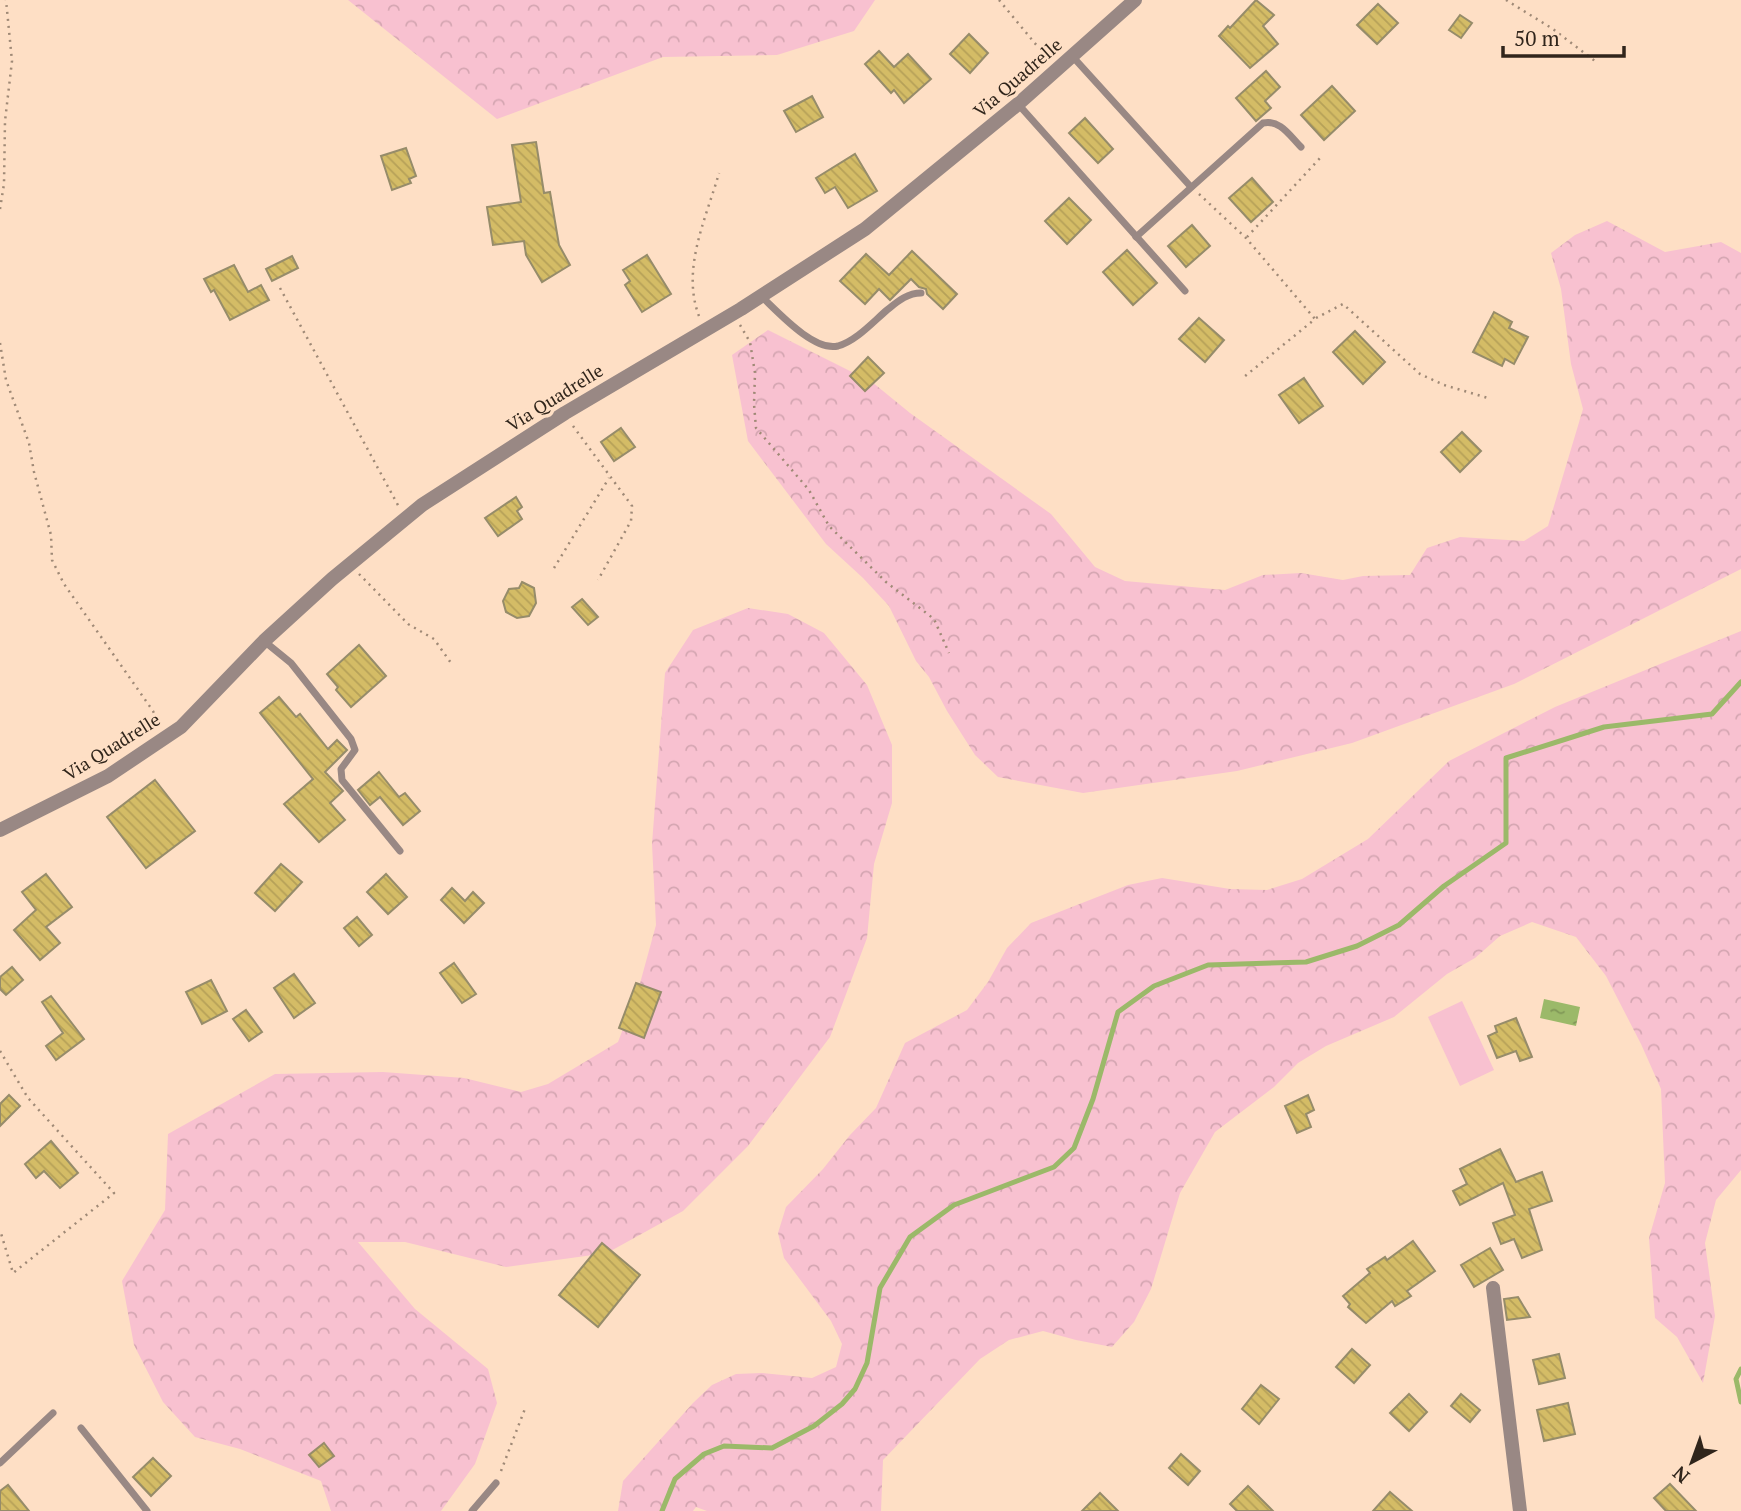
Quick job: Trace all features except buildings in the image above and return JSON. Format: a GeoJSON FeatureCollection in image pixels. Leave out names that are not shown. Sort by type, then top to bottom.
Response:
{"type":"FeatureCollection","features":[{"type":"Feature","properties":{"kind":"street","name":"Via Quadrelle"},"geometry":{"type":"LineString","coordinates":[[0,830],[108,776],[167,738],[192,717],[264,641],[405,518],[565,413],[733,314],[886,213],[1058,70],[1135,0]]}},
{"type":"Feature","properties":{"kind":"street"},"geometry":{"type":"LineString","coordinates":[[1493,1288],[1520,1511]]}},
{"type":"Feature","properties":{"kind":"lane"},"geometry":{"type":"LineString","coordinates":[[1073,57],[1191,187]]}},
{"type":"Feature","properties":{"kind":"lane"},"geometry":{"type":"LineString","coordinates":[[1018,104],[1185,291]]}},
{"type":"Feature","properties":{"kind":"lane"},"geometry":{"type":"LineString","coordinates":[[1136,237],[1263,123],[1269,121],[1279,125],[1301,147]]}},
{"type":"Feature","properties":{"kind":"lane"},"geometry":{"type":"LineString","coordinates":[[761,296],[808,337],[822,345],[835,347],[846,342],[904,298],[921,293]]}},
{"type":"Feature","properties":{"kind":"lane"},"geometry":{"type":"LineString","coordinates":[[264,641],[291,663],[351,739],[355,750],[341,769],[342,780],[400,851]]}},
{"type":"Feature","properties":{"kind":"lane"},"geometry":{"type":"LineString","coordinates":[[0,1464],[53,1413]]}},
{"type":"Feature","properties":{"kind":"lane"},"geometry":{"type":"LineString","coordinates":[[81,1428],[147,1511]]}},
{"type":"Feature","properties":{"kind":"lane"},"geometry":{"type":"LineString","coordinates":[[472,1511],[496,1483]]}},
{"type":"Feature","properties":{"kind":"path"},"geometry":{"type":"LineString","coordinates":[[0,209],[4,184],[5,121],[12,61],[6,0]]}},
{"type":"Feature","properties":{"kind":"path"},"geometry":{"type":"LineString","coordinates":[[999,0],[1058,70]]}},
{"type":"Feature","properties":{"kind":"path"},"geometry":{"type":"LineString","coordinates":[[1506,0],[1553,29],[1595,61]]}},
{"type":"Feature","properties":{"kind":"path"},"geometry":{"type":"LineString","coordinates":[[1246,238],[1321,157]]}},
{"type":"Feature","properties":{"kind":"path"},"geometry":{"type":"LineString","coordinates":[[705,330],[694,302],[692,276],[719,173]]}},
{"type":"Feature","properties":{"kind":"path"},"geometry":{"type":"LineString","coordinates":[[1191,187],[1246,238],[1315,319]]}},
{"type":"Feature","properties":{"kind":"path"},"geometry":{"type":"LineString","coordinates":[[280,288],[405,518]]}},
{"type":"Feature","properties":{"kind":"path"},"geometry":{"type":"LineString","coordinates":[[1244,377],[1315,319],[1343,304],[1420,374],[1444,385],[1488,398]]}},
{"type":"Feature","properties":{"kind":"path"},"geometry":{"type":"LineString","coordinates":[[733,314],[750,342],[755,373],[756,428],[809,490],[829,526],[886,582],[934,619],[949,653]]}},
{"type":"Feature","properties":{"kind":"path"},"geometry":{"type":"LineString","coordinates":[[0,343],[6,380],[29,443],[51,535],[52,560],[153,710],[167,738]]}},
{"type":"Feature","properties":{"kind":"path"},"geometry":{"type":"LineString","coordinates":[[565,413],[632,506],[631,521],[598,580]]}},
{"type":"Feature","properties":{"kind":"path"},"geometry":{"type":"LineString","coordinates":[[554,568],[610,478]]}},
{"type":"Feature","properties":{"kind":"path"},"geometry":{"type":"LineString","coordinates":[[350,564],[402,618],[435,639],[450,663]]}},
{"type":"Feature","properties":{"kind":"path"},"geometry":{"type":"LineString","coordinates":[[0,1051],[28,1098],[114,1193],[13,1273],[0,1230]]}},
{"type":"Feature","properties":{"kind":"path"},"geometry":{"type":"LineString","coordinates":[[496,1483],[526,1406]]}},
{"type":"Feature","properties":{"kind":"green space"},"geometry":{"type":"Polygon","coordinates":[[[348,0],[875,0],[854,31],[777,55],[663,57],[497,119],[348,0]]]}},
{"type":"Feature","properties":{"kind":"green space"},"geometry":{"type":"Polygon","coordinates":[[[1607,221],[1665,252],[1721,242],[1741,253],[1741,569],[1514,684],[1352,743],[1237,771],[1083,793],[998,777],[975,755],[929,677],[916,661],[889,606],[826,544],[748,441],[732,355],[768,330],[872,382],[910,413],[1051,514],[1095,567],[1125,581],[1225,590],[1263,575],[1301,573],[1343,580],[1363,576],[1410,575],[1427,548],[1460,537],[1524,541],[1548,526],[1583,409],[1571,364],[1561,289],[1551,253],[1575,235],[1607,221]]]}},
{"type":"Feature","properties":{"kind":"green space"},"geometry":{"type":"Polygon","coordinates":[[[748,608],[788,614],[824,633],[867,685],[892,745],[892,803],[874,864],[867,938],[830,1037],[748,1146],[683,1211],[607,1253],[506,1267],[405,1242],[358,1242],[415,1309],[488,1369],[497,1403],[475,1464],[441,1511],[331,1511],[321,1481],[240,1449],[195,1437],[163,1402],[134,1345],[122,1281],[165,1210],[168,1134],[275,1074],[383,1072],[464,1078],[521,1092],[548,1084],[618,1042],[639,987],[656,925],[652,844],[665,673],[693,630],[748,608]]]}},
{"type":"Feature","properties":{"kind":"green space"},"geometry":{"type":"Polygon","coordinates":[[[1741,631],[1741,1170],[1716,1200],[1705,1243],[1715,1316],[1703,1383],[1677,1337],[1655,1318],[1649,1238],[1665,1183],[1661,1089],[1606,976],[1576,937],[1532,922],[1500,936],[1475,958],[1447,974],[1394,1017],[1326,1046],[1298,1063],[1274,1087],[1215,1132],[1180,1193],[1151,1289],[1134,1322],[1112,1347],[1043,1331],[1009,1340],[980,1359],[883,1460],[881,1511],[707,1511],[696,1507],[693,1511],[618,1511],[623,1481],[712,1385],[736,1374],[762,1373],[812,1378],[836,1367],[842,1344],[831,1321],[784,1258],[778,1233],[786,1207],[876,1108],[905,1043],[967,1010],[988,982],[1007,948],[1031,923],[1128,885],[1162,878],[1230,889],[1267,890],[1302,879],[1368,839],[1449,761],[1555,707],[1741,631]]]}},
{"type":"Feature","properties":{"kind":"green space"},"geometry":{"type":"Polygon","coordinates":[[[1462,1001],[1494,1070],[1460,1086],[1428,1017],[1462,1001]]]}},
{"type":"Feature","properties":{"kind":"water"},"geometry":{"type":"Polygon","coordinates":[[[1544,999],[1580,1007],[1576,1026],[1540,1018],[1544,999]]]}},
{"type":"Feature","properties":{"kind":"waterway"},"geometry":{"type":"LineString","coordinates":[[662,1511],[675,1479],[704,1454],[724,1446],[772,1448],[814,1426],[842,1404],[855,1389],[867,1363],[880,1288],[910,1237],[954,1205],[1054,1167],[1074,1148],[1093,1099],[1118,1012],[1154,986],[1208,965],[1306,962],[1357,946],[1399,925],[1444,886],[1506,843],[1506,758],[1604,727],[1712,714],[1741,682]]}},
{"type":"Feature","properties":{"kind":"waterway"},"geometry":{"type":"LineString","coordinates":[[1741,1369],[1736,1379],[1741,1402]]}}]}
